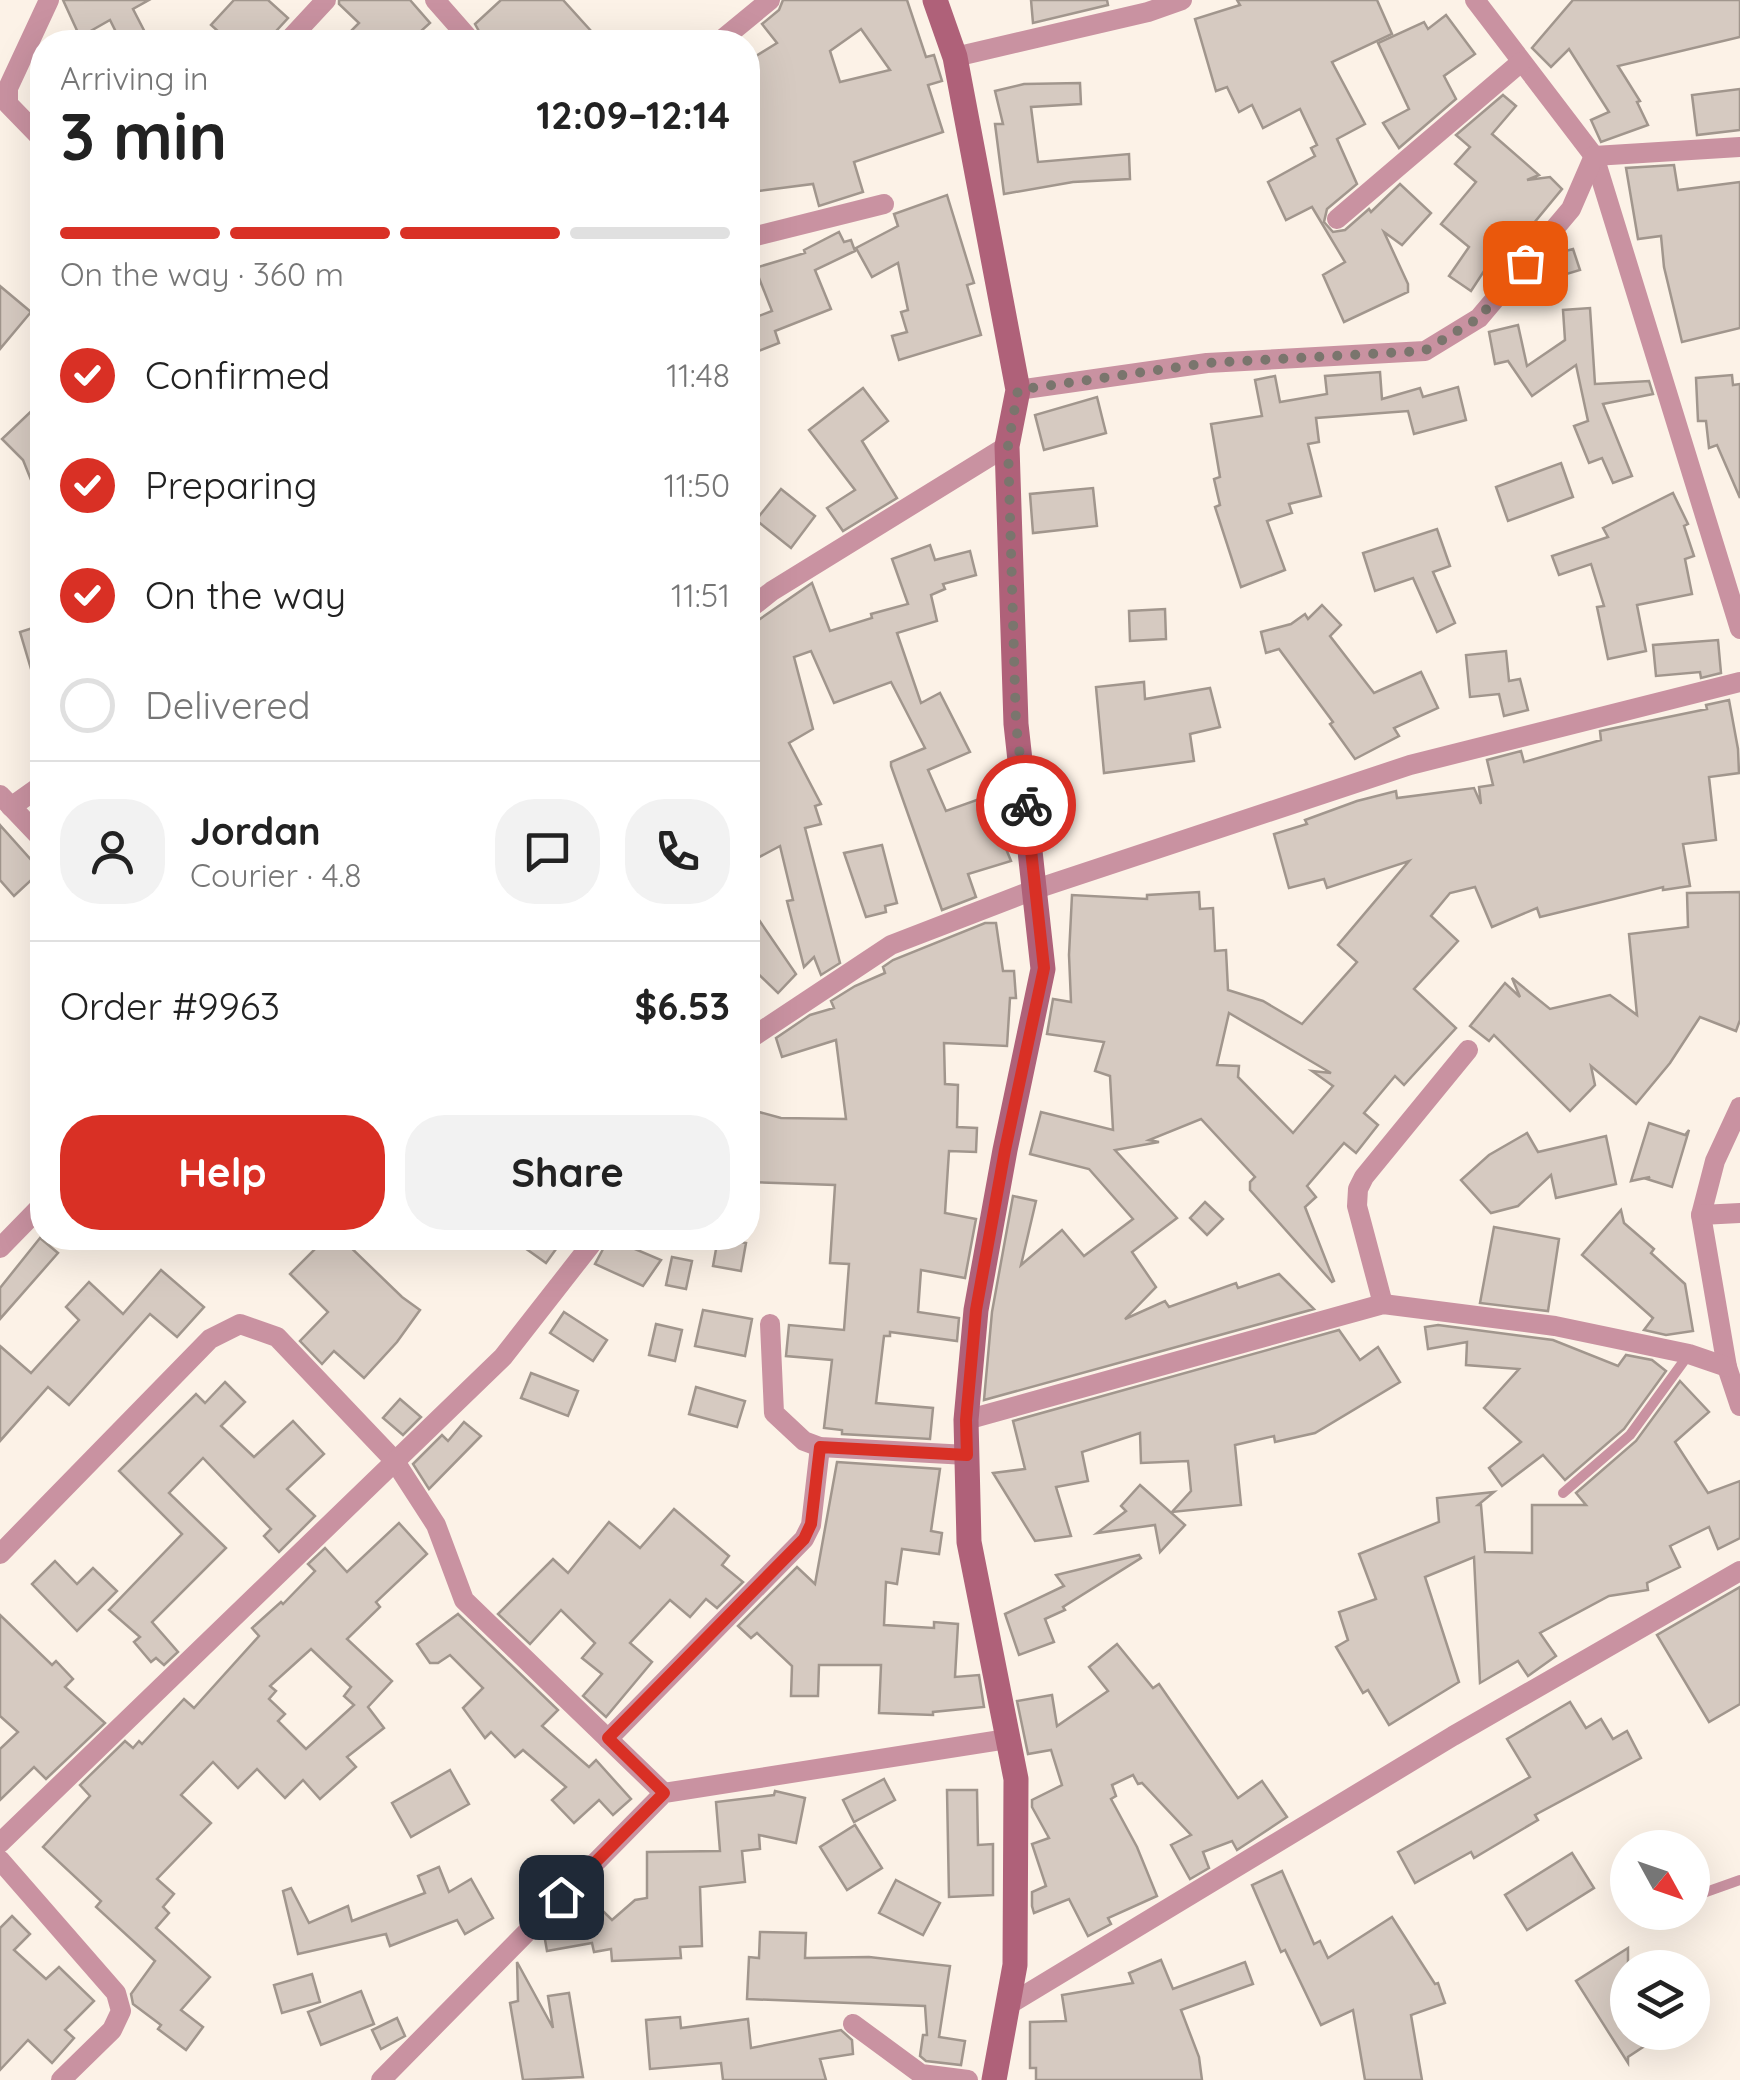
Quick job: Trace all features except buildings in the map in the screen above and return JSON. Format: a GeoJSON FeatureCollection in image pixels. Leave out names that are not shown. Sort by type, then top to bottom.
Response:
{"type":"FeatureCollection","features":[{"type":"Feature","properties":{"kind":"street"},"geometry":{"type":"LineString","coordinates":[[35,30],[49,0]]}},
{"type":"Feature","properties":{"kind":"street"},"geometry":{"type":"LineString","coordinates":[[299,30],[326,0]]}},
{"type":"Feature","properties":{"kind":"street"},"geometry":{"type":"LineString","coordinates":[[435,0],[461,30]]}},
{"type":"Feature","properties":{"kind":"street"},"geometry":{"type":"LineString","coordinates":[[733,30],[770,0]]}},
{"type":"Feature","properties":{"kind":"street"},"geometry":{"type":"LineString","coordinates":[[935,0],[955,57],[1018,390],[1008,446],[1016,724],[1044,968],[976,1310],[966,1420],[970,1542],[1016,1778],[1016,1965],[994,2080]]}},
{"type":"Feature","properties":{"kind":"street"},"geometry":{"type":"LineString","coordinates":[[955,57],[1148,12],[1182,0]]}},
{"type":"Feature","properties":{"kind":"street"},"geometry":{"type":"LineString","coordinates":[[1476,0],[1594,156],[1740,629]]}},
{"type":"Feature","properties":{"kind":"street"},"geometry":{"type":"LineString","coordinates":[[30,41],[8,88],[8,104],[30,127]]}},
{"type":"Feature","properties":{"kind":"street"},"geometry":{"type":"LineString","coordinates":[[1337,219],[1521,62]]}},
{"type":"Feature","properties":{"kind":"street"},"geometry":{"type":"LineString","coordinates":[[1594,156],[1740,147]]}},
{"type":"Feature","properties":{"kind":"street"},"geometry":{"type":"LineString","coordinates":[[1018,390],[1207,363],[1424,351],[1479,318],[1572,209],[1594,156]]}},
{"type":"Feature","properties":{"kind":"street"},"geometry":{"type":"LineString","coordinates":[[760,235],[884,204]]}},
{"type":"Feature","properties":{"kind":"street"},"geometry":{"type":"LineString","coordinates":[[760,600],[1008,446]]}},
{"type":"Feature","properties":{"kind":"street"},"geometry":{"type":"LineString","coordinates":[[760,1032],[891,945],[1036,889],[1410,764],[1740,682]]}},
{"type":"Feature","properties":{"kind":"street"},"geometry":{"type":"LineString","coordinates":[[30,791],[6,801],[30,826]]}},
{"type":"Feature","properties":{"kind":"street"},"geometry":{"type":"LineString","coordinates":[[1384,1304],[1357,1206],[1358,1189],[1364,1176],[1468,1050]]}},
{"type":"Feature","properties":{"kind":"street"},"geometry":{"type":"LineString","coordinates":[[1740,1107],[1715,1160],[1701,1214],[1727,1367],[1740,1406]]}},
{"type":"Feature","properties":{"kind":"street"},"geometry":{"type":"LineString","coordinates":[[1701,1214],[1740,1214]]}},
{"type":"Feature","properties":{"kind":"street"},"geometry":{"type":"LineString","coordinates":[[0,1248],[30,1218]]}},
{"type":"Feature","properties":{"kind":"street"},"geometry":{"type":"LineString","coordinates":[[0,1843],[503,1358],[587,1250]]}},
{"type":"Feature","properties":{"kind":"street"},"geometry":{"type":"LineString","coordinates":[[966,1420],[1384,1304],[1556,1326],[1688,1354],[1727,1367]]}},
{"type":"Feature","properties":{"kind":"street"},"geometry":{"type":"LineString","coordinates":[[0,1554],[210,1339],[240,1324],[277,1337],[394,1460],[436,1525],[464,1600],[664,1793]]}},
{"type":"Feature","properties":{"kind":"street"},"geometry":{"type":"LineString","coordinates":[[770,1324],[774,1413],[804,1441],[820,1447],[967,1455]]}},
{"type":"Feature","properties":{"kind":"street"},"geometry":{"type":"LineString","coordinates":[[608,1738],[804,1539],[811,1524],[820,1447]]}},
{"type":"Feature","properties":{"kind":"street"},"geometry":{"type":"LineString","coordinates":[[1010,2004],[1404,1765],[1740,1571]]}},
{"type":"Feature","properties":{"kind":"street"},"geometry":{"type":"LineString","coordinates":[[380,2080],[664,1793],[1007,1739]]}},
{"type":"Feature","properties":{"kind":"street"},"geometry":{"type":"LineString","coordinates":[[0,1860],[116,1993],[121,2012],[112,2030],[61,2080]]}},
{"type":"Feature","properties":{"kind":"street"},"geometry":{"type":"LineString","coordinates":[[853,2024],[921,2074],[968,2080]]}},
{"type":"Feature","properties":{"kind":"lane"},"geometry":{"type":"LineString","coordinates":[[1563,1493],[1630,1435],[1688,1354]]}},
{"type":"Feature","properties":{"kind":"lane"},"geometry":{"type":"LineString","coordinates":[[1710,1891],[1740,1880]]}},
{"type":"Feature","properties":{"kind":"way so far"},"geometry":{"type":"LineString","coordinates":[[1026,805],[1016,724],[1008,446],[1018,390],[1207,363],[1424,351],[1479,318],[1525,263]]}},
{"type":"Feature","properties":{"kind":"route"},"geometry":{"type":"LineString","coordinates":[[561,1897],[664,1793],[608,1738],[804,1539],[811,1524],[820,1447],[967,1455],[966,1420],[976,1310],[1044,968],[1026,805]]}}]}
